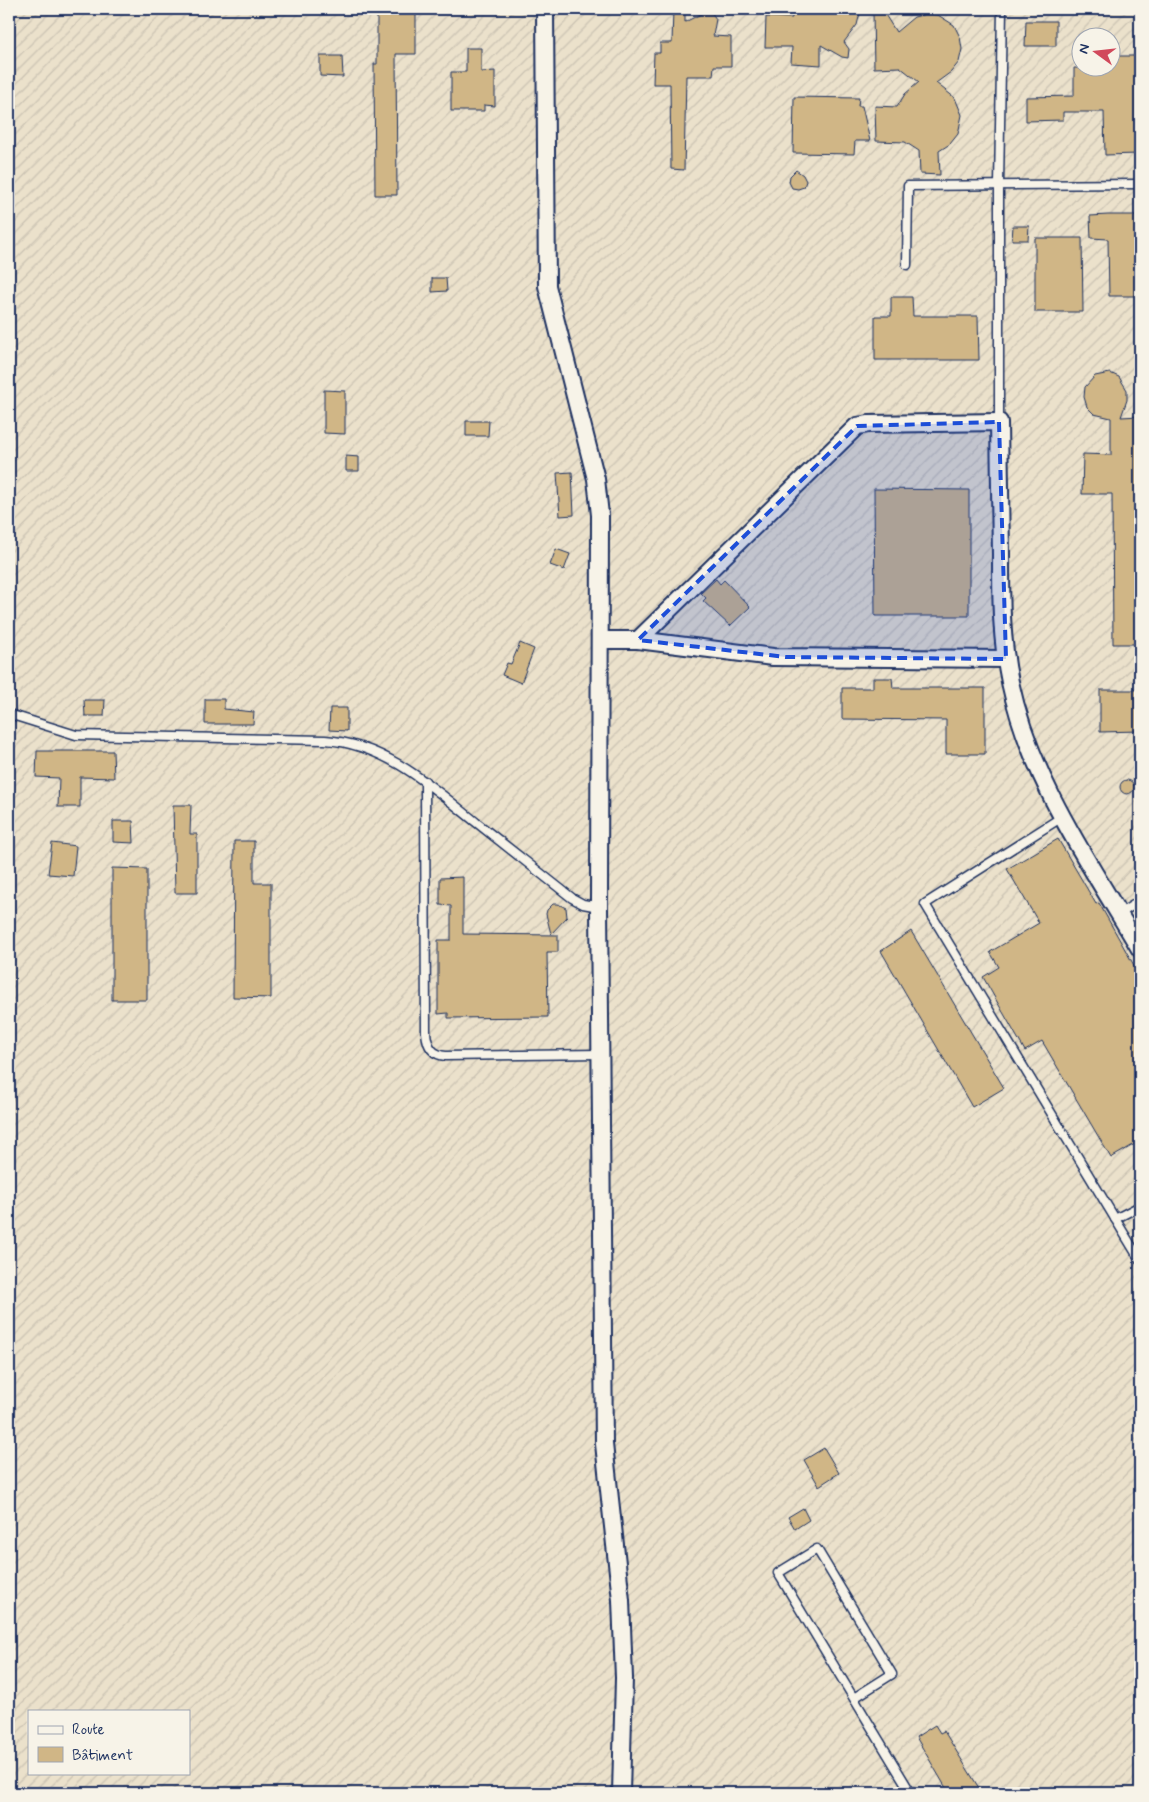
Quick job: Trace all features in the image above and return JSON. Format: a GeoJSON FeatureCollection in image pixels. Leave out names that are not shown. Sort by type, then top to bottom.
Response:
{"type":"FeatureCollection","features":[{"type":"Feature","properties":{"kind":"street"},"geometry":{"type":"LineString","coordinates":[[545,9],[547,286],[596,479],[601,529],[599,907],[604,1444],[621,1600],[624,1678],[621,1793]]}},
{"type":"Feature","properties":{"kind":"street"},"geometry":{"type":"LineString","coordinates":[[638,640],[857,426],[869,424],[999,422],[1001,612],[1006,659],[1014,697],[1043,780],[1062,817],[1140,949]]}},
{"type":"Feature","properties":{"kind":"street"},"geometry":{"type":"LineString","coordinates":[[601,640],[638,640],[773,657],[1006,659]]}},
{"type":"Feature","properties":{"kind":"lane"},"geometry":{"type":"LineString","coordinates":[[999,422],[999,185],[1002,9]]}},
{"type":"Feature","properties":{"kind":"lane"},"geometry":{"type":"LineString","coordinates":[[907,265],[908,186],[1140,184]]}},
{"type":"Feature","properties":{"kind":"lane"},"geometry":{"type":"LineString","coordinates":[[9,714],[76,735],[335,741],[372,751],[425,781],[572,898],[583,904],[599,907]]}},
{"type":"Feature","properties":{"kind":"lane"},"geometry":{"type":"LineString","coordinates":[[425,781],[426,1032],[430,1047],[435,1054],[446,1056],[600,1054]]}},
{"type":"Feature","properties":{"kind":"lane"},"geometry":{"type":"LineString","coordinates":[[1062,817],[925,904],[1140,1260]]}},
{"type":"Feature","properties":{"kind":"lane"},"geometry":{"type":"LineString","coordinates":[[1119,914],[1140,901]]}},
{"type":"Feature","properties":{"kind":"lane"},"geometry":{"type":"LineString","coordinates":[[1116,1219],[1140,1206]]}},
{"type":"Feature","properties":{"kind":"lane"},"geometry":{"type":"LineString","coordinates":[[854,1698],[892,1674],[817,1549],[778,1573],[911,1793]]}},
{"type":"Feature","properties":{"kind":"highlighted area"},"geometry":{"type":"Polygon","coordinates":[[[999,422],[1006,659],[786,657],[638,640],[857,426],[999,422]]]}},
{"type":"Feature","properties":{"kind":"shaded area"},"geometry":{"type":"Polygon","coordinates":[[[9,9],[1140,9],[1140,1793],[9,1793],[9,9]]]}},
{"type":"Feature","properties":{"kind":"building"},"geometry":{"type":"Polygon","coordinates":[[[377,9],[416,9],[416,54],[396,54],[397,195],[375,195],[374,64],[377,64],[377,9]]]}},
{"type":"Feature","properties":{"kind":"building"},"geometry":{"type":"Polygon","coordinates":[[[673,9],[685,9],[685,22],[705,12],[712,13],[716,19],[713,36],[731,37],[731,66],[714,66],[713,76],[686,76],[684,170],[671,169],[670,84],[653,84],[654,53],[660,53],[660,43],[672,43],[673,9]]]}},
{"type":"Feature","properties":{"kind":"building"},"geometry":{"type":"Polygon","coordinates":[[[792,9],[820,9],[820,12],[860,13],[857,25],[844,42],[849,49],[848,58],[842,57],[821,45],[821,65],[791,63],[792,47],[765,47],[766,17],[792,18],[792,9]]]}},
{"type":"Feature","properties":{"kind":"building"},"geometry":{"type":"Polygon","coordinates":[[[873,13],[884,13],[896,32],[914,17],[926,14],[938,15],[954,25],[960,37],[962,49],[959,62],[951,72],[936,83],[955,98],[962,115],[958,134],[950,144],[939,151],[940,175],[920,174],[919,151],[905,142],[876,141],[875,106],[897,107],[905,94],[919,82],[900,67],[874,68],[873,13]]]}},
{"type":"Feature","properties":{"kind":"building"},"geometry":{"type":"Polygon","coordinates":[[[1026,21],[1056,21],[1056,46],[1025,46],[1026,21]]]}},
{"type":"Feature","properties":{"kind":"building"},"geometry":{"type":"Polygon","coordinates":[[[466,48],[481,48],[481,72],[495,71],[495,106],[484,105],[484,111],[451,111],[451,72],[466,72],[466,48]]]}},
{"type":"Feature","properties":{"kind":"building"},"geometry":{"type":"Polygon","coordinates":[[[320,56],[342,56],[343,77],[320,76],[320,56]]]}},
{"type":"Feature","properties":{"kind":"building"},"geometry":{"type":"Polygon","coordinates":[[[1122,56],[1136,56],[1138,154],[1105,155],[1104,112],[1063,112],[1063,120],[1026,121],[1026,97],[1074,96],[1074,78],[1122,78],[1122,56]]]}},
{"type":"Feature","properties":{"kind":"building"},"geometry":{"type":"Polygon","coordinates":[[[794,97],[859,98],[858,106],[862,106],[870,141],[855,141],[854,154],[793,153],[794,97]]]}},
{"type":"Feature","properties":{"kind":"building"},"geometry":{"type":"Polygon","coordinates":[[[796,170],[803,175],[806,181],[804,187],[798,189],[792,188],[789,182],[790,176],[796,170]]]}},
{"type":"Feature","properties":{"kind":"building"},"geometry":{"type":"Polygon","coordinates":[[[1140,215],[1140,296],[1109,296],[1108,239],[1091,238],[1090,216],[1140,215]]]}},
{"type":"Feature","properties":{"kind":"building"},"geometry":{"type":"Polygon","coordinates":[[[1013,226],[1029,226],[1028,240],[1012,240],[1013,226]]]}},
{"type":"Feature","properties":{"kind":"building"},"geometry":{"type":"Polygon","coordinates":[[[1035,238],[1082,238],[1083,312],[1035,312],[1035,238]]]}},
{"type":"Feature","properties":{"kind":"building"},"geometry":{"type":"Polygon","coordinates":[[[432,278],[446,278],[447,291],[432,292],[432,278]]]}},
{"type":"Feature","properties":{"kind":"building"},"geometry":{"type":"Polygon","coordinates":[[[891,297],[912,297],[913,316],[978,316],[979,360],[875,360],[875,316],[891,316],[891,297]]]}},
{"type":"Feature","properties":{"kind":"building"},"geometry":{"type":"Polygon","coordinates":[[[1110,373],[1119,377],[1127,390],[1127,400],[1121,417],[1140,416],[1140,644],[1113,644],[1112,494],[1082,494],[1083,454],[1111,455],[1111,418],[1094,414],[1087,407],[1084,397],[1085,387],[1095,376],[1110,373]]]}},
{"type":"Feature","properties":{"kind":"building"},"geometry":{"type":"Polygon","coordinates":[[[324,390],[345,391],[345,434],[324,433],[324,390]]]}},
{"type":"Feature","properties":{"kind":"building"},"geometry":{"type":"Polygon","coordinates":[[[466,421],[489,421],[488,436],[466,436],[466,421]]]}},
{"type":"Feature","properties":{"kind":"building"},"geometry":{"type":"Polygon","coordinates":[[[346,456],[359,457],[359,471],[346,471],[346,456]]]}},
{"type":"Feature","properties":{"kind":"building"},"geometry":{"type":"Polygon","coordinates":[[[572,472],[574,515],[560,516],[557,473],[572,472]]]}},
{"type":"Feature","properties":{"kind":"building"},"geometry":{"type":"Polygon","coordinates":[[[874,489],[969,490],[969,616],[875,616],[874,489]]]}},
{"type":"Feature","properties":{"kind":"building"},"geometry":{"type":"Polygon","coordinates":[[[556,549],[570,554],[564,570],[550,565],[556,549]]]}},
{"type":"Feature","properties":{"kind":"building"},"geometry":{"type":"Polygon","coordinates":[[[716,579],[720,584],[724,580],[750,607],[730,626],[703,601],[706,598],[701,593],[716,579]]]}},
{"type":"Feature","properties":{"kind":"building"},"geometry":{"type":"Polygon","coordinates":[[[520,643],[534,649],[521,683],[502,675],[507,663],[511,664],[520,643]]]}},
{"type":"Feature","properties":{"kind":"building"},"geometry":{"type":"Polygon","coordinates":[[[873,678],[892,678],[893,688],[985,688],[985,754],[946,754],[946,720],[842,719],[842,688],[873,688],[873,678]]]}},
{"type":"Feature","properties":{"kind":"building"},"geometry":{"type":"Polygon","coordinates":[[[1100,690],[1140,690],[1140,731],[1100,732],[1100,690]]]}},
{"type":"Feature","properties":{"kind":"building"},"geometry":{"type":"Polygon","coordinates":[[[205,699],[224,699],[224,709],[254,712],[253,724],[205,724],[205,699]]]}},
{"type":"Feature","properties":{"kind":"building"},"geometry":{"type":"Polygon","coordinates":[[[84,700],[105,700],[104,716],[85,716],[84,700]]]}},
{"type":"Feature","properties":{"kind":"building"},"geometry":{"type":"Polygon","coordinates":[[[330,708],[347,708],[347,731],[329,730],[330,708]]]}},
{"type":"Feature","properties":{"kind":"building"},"geometry":{"type":"Polygon","coordinates":[[[37,751],[113,751],[114,778],[80,777],[80,807],[58,807],[59,778],[36,777],[37,751]]]}},
{"type":"Feature","properties":{"kind":"building"},"geometry":{"type":"Polygon","coordinates":[[[1127,780],[1132,782],[1134,787],[1132,792],[1127,794],[1122,792],[1120,787],[1122,782],[1127,780]]]}},
{"type":"Feature","properties":{"kind":"building"},"geometry":{"type":"Polygon","coordinates":[[[173,805],[191,805],[190,834],[197,834],[197,893],[175,893],[173,805]]]}},
{"type":"Feature","properties":{"kind":"building"},"geometry":{"type":"Polygon","coordinates":[[[113,821],[133,821],[134,843],[113,842],[113,821]]]}},
{"type":"Feature","properties":{"kind":"building"},"geometry":{"type":"Polygon","coordinates":[[[1058,839],[1096,904],[1099,903],[1140,976],[1140,1141],[1111,1158],[1042,1041],[1025,1051],[983,977],[999,967],[990,952],[1039,923],[1007,869],[1058,839]]]}},
{"type":"Feature","properties":{"kind":"building"},"geometry":{"type":"Polygon","coordinates":[[[234,841],[254,841],[254,883],[271,883],[271,998],[233,997],[234,841]]]}},
{"type":"Feature","properties":{"kind":"building"},"geometry":{"type":"Polygon","coordinates":[[[52,843],[76,846],[73,876],[48,874],[52,843]]]}},
{"type":"Feature","properties":{"kind":"building"},"geometry":{"type":"Polygon","coordinates":[[[112,868],[147,869],[147,1000],[112,1000],[112,868]]]}},
{"type":"Feature","properties":{"kind":"building"},"geometry":{"type":"Polygon","coordinates":[[[463,877],[463,934],[558,935],[558,952],[547,952],[548,1017],[448,1018],[448,1013],[438,1014],[438,940],[451,940],[451,906],[440,905],[440,878],[463,877]]]}},
{"type":"Feature","properties":{"kind":"building"},"geometry":{"type":"Polygon","coordinates":[[[553,904],[566,908],[567,917],[551,934],[546,914],[553,904]]]}},
{"type":"Feature","properties":{"kind":"building"},"geometry":{"type":"Polygon","coordinates":[[[911,931],[1004,1088],[972,1107],[881,951],[911,931]]]}},
{"type":"Feature","properties":{"kind":"building"},"geometry":{"type":"Polygon","coordinates":[[[824,1448],[839,1473],[819,1486],[804,1460],[824,1448]]]}},
{"type":"Feature","properties":{"kind":"building"},"geometry":{"type":"Polygon","coordinates":[[[803,1508],[809,1520],[795,1529],[788,1517],[803,1508]]]}},
{"type":"Feature","properties":{"kind":"building"},"geometry":{"type":"Polygon","coordinates":[[[935,1725],[940,1733],[944,1731],[982,1793],[949,1793],[916,1737],[935,1725]]]}}]}
